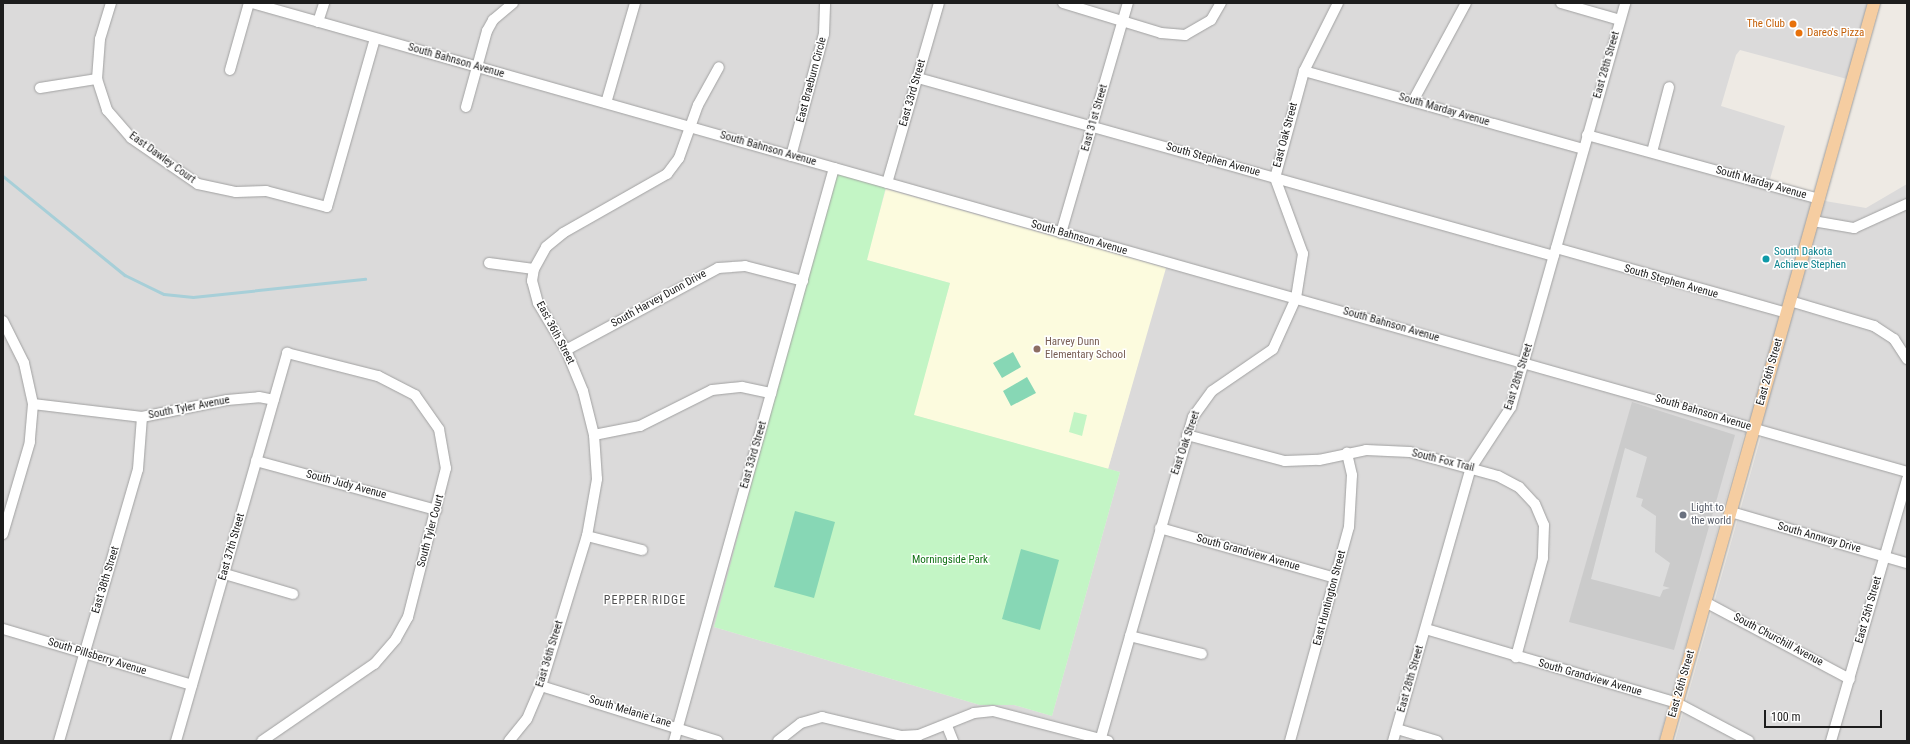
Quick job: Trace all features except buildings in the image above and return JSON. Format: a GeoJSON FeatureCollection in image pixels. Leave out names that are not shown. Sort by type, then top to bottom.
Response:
{"type":"FeatureCollection","features":[{"type":"Feature","properties":{"kind":"main road","name":"East 26th Street"},"geometry":{"type":"LineString","coordinates":[[1666,741],[1874,3]]}},
{"type":"Feature","properties":{"kind":"street","name":"East Dawley Court"},"geometry":{"type":"LineString","coordinates":[[111,3],[100,39],[97,79],[107,110],[117,123],[184,176],[216,189],[266,192],[327,207],[375,39]]}},
{"type":"Feature","properties":{"kind":"street"},"geometry":{"type":"LineString","coordinates":[[230,70],[250,3]]}},
{"type":"Feature","properties":{"kind":"street","name":"South Bahnson Avenue"},"geometry":{"type":"LineString","coordinates":[[250,3],[1907,472]]}},
{"type":"Feature","properties":{"kind":"street"},"geometry":{"type":"LineString","coordinates":[[318,22],[324,3]]}},
{"type":"Feature","properties":{"kind":"street"},"geometry":{"type":"LineString","coordinates":[[466,107],[476,67],[490,25],[513,3]]}},
{"type":"Feature","properties":{"kind":"street"},"geometry":{"type":"LineString","coordinates":[[606,103],[634,3]]}},
{"type":"Feature","properties":{"kind":"street","name":"East Braeburn Circle"},"geometry":{"type":"LineString","coordinates":[[791,156],[824,34],[825,3]]}},
{"type":"Feature","properties":{"kind":"street","name":"East 33rd Street"},"geometry":{"type":"LineString","coordinates":[[887,183],[939,3]]}},
{"type":"Feature","properties":{"kind":"street"},"geometry":{"type":"LineString","coordinates":[[1063,3],[1123,20],[1161,33],[1185,35],[1211,20],[1221,3]]}},
{"type":"Feature","properties":{"kind":"street","name":"East 31st Street"},"geometry":{"type":"LineString","coordinates":[[1061,232],[1128,3]]}},
{"type":"Feature","properties":{"kind":"street","name":"East Oak Street"},"geometry":{"type":"LineString","coordinates":[[1103,740],[1130,636],[1187,435],[1204,399],[1273,349],[1296,298],[1303,254],[1275,178],[1304,71],[1338,3]]}},
{"type":"Feature","properties":{"kind":"street"},"geometry":{"type":"LineString","coordinates":[[1413,101],[1466,3]]}},
{"type":"Feature","properties":{"kind":"street"},"geometry":{"type":"LineString","coordinates":[[1561,3],[1620,20]]}},
{"type":"Feature","properties":{"kind":"street","name":"East 28th Street"},"geometry":{"type":"LineString","coordinates":[[1393,741],[1471,468],[1511,407],[1625,3]]}},
{"type":"Feature","properties":{"kind":"street","name":"East 36th Street"},"geometry":{"type":"LineString","coordinates":[[509,741],[527,719],[541,686],[587,536],[597,479],[594,435],[583,391],[566,350],[538,303],[532,281],[534,269],[546,246],[563,233],[659,182],[675,165],[689,127],[718,67]]}},
{"type":"Feature","properties":{"kind":"street","name":"South Marday Avenue"},"geometry":{"type":"LineString","coordinates":[[1304,71],[1583,149]]}},
{"type":"Feature","properties":{"kind":"street","name":"South Stephen Avenue"},"geometry":{"type":"LineString","coordinates":[[918,78],[1275,178],[1787,313]]}},
{"type":"Feature","properties":{"kind":"street"},"geometry":{"type":"LineString","coordinates":[[40,88],[97,79]]}},
{"type":"Feature","properties":{"kind":"street"},"geometry":{"type":"LineString","coordinates":[[1652,152],[1669,87]]}},
{"type":"Feature","properties":{"kind":"street","name":"South Marday Avenue"},"geometry":{"type":"LineString","coordinates":[[1587,135],[1819,199]]}},
{"type":"Feature","properties":{"kind":"street","name":"East 33rd Street"},"geometry":{"type":"LineString","coordinates":[[674,741],[834,168]]}},
{"type":"Feature","properties":{"kind":"street"},"geometry":{"type":"LineString","coordinates":[[1813,221],[1854,228],[1907,204]]}},
{"type":"Feature","properties":{"kind":"street"},"geometry":{"type":"LineString","coordinates":[[489,263],[534,269]]}},
{"type":"Feature","properties":{"kind":"street","name":"South Harvey Dunn Drive"},"geometry":{"type":"LineString","coordinates":[[566,350],[718,268],[745,266],[803,281]]}},
{"type":"Feature","properties":{"kind":"street"},"geometry":{"type":"LineString","coordinates":[[1790,301],[1874,326],[1894,339],[1907,359]]}},
{"type":"Feature","properties":{"kind":"street"},"geometry":{"type":"LineString","coordinates":[[3,321],[24,363],[33,404],[30,442],[3,534]]}},
{"type":"Feature","properties":{"kind":"street","name":"East 37th Street"},"geometry":{"type":"LineString","coordinates":[[176,741],[287,353]]}},
{"type":"Feature","properties":{"kind":"street","name":"South Tyler Court"},"geometry":{"type":"LineString","coordinates":[[262,741],[374,664],[396,639],[408,616],[446,468],[445,449],[439,429],[415,395],[378,376],[287,353]]}},
{"type":"Feature","properties":{"kind":"street"},"geometry":{"type":"LineString","coordinates":[[594,435],[640,426],[712,390],[742,387],[771,393]]}},
{"type":"Feature","properties":{"kind":"street","name":"South Tyler Avenue"},"geometry":{"type":"LineString","coordinates":[[33,404],[142,417],[227,400],[259,397],[274,400]]}},
{"type":"Feature","properties":{"kind":"street","name":"East 38th Street"},"geometry":{"type":"LineString","coordinates":[[59,741],[138,469],[142,417]]}},
{"type":"Feature","properties":{"kind":"street","name":"South Fox Trail"},"geometry":{"type":"LineString","coordinates":[[1187,435],[1285,462],[1319,460],[1366,450],[1410,452],[1471,468],[1519,487],[1534,504],[1544,525],[1543,558],[1516,657]]}},
{"type":"Feature","properties":{"kind":"street","name":"East Huntington Street"},"geometry":{"type":"LineString","coordinates":[[1290,741],[1335,578],[1353,502],[1352,475],[1347,453]]}},
{"type":"Feature","properties":{"kind":"street","name":"South Judy Avenue"},"geometry":{"type":"LineString","coordinates":[[256,461],[436,510]]}},
{"type":"Feature","properties":{"kind":"street","name":"East 25th Street"},"geometry":{"type":"LineString","coordinates":[[1831,741],[1907,479]]}},
{"type":"Feature","properties":{"kind":"street","name":"South Annway Drive"},"geometry":{"type":"LineString","coordinates":[[1731,512],[1907,563]]}},
{"type":"Feature","properties":{"kind":"street","name":"South Grandview Avenue"},"geometry":{"type":"LineString","coordinates":[[1160,528],[1335,578]]}},
{"type":"Feature","properties":{"kind":"street"},"geometry":{"type":"LineString","coordinates":[[587,536],[642,550]]}},
{"type":"Feature","properties":{"kind":"street"},"geometry":{"type":"LineString","coordinates":[[225,574],[293,594]]}},
{"type":"Feature","properties":{"kind":"street","name":"South Churchill Avenue"},"geometry":{"type":"LineString","coordinates":[[1705,602],[1850,679]]}},
{"type":"Feature","properties":{"kind":"street","name":"South Pillsberry Avenue"},"geometry":{"type":"LineString","coordinates":[[3,628],[192,685]]}},
{"type":"Feature","properties":{"kind":"street","name":"South Grandview Avenue"},"geometry":{"type":"LineString","coordinates":[[1426,629],[1516,657],[1677,703],[1749,741]]}},
{"type":"Feature","properties":{"kind":"street"},"geometry":{"type":"LineString","coordinates":[[1130,636],[1202,654]]}},
{"type":"Feature","properties":{"kind":"street","name":"South Melanie Lane"},"geometry":{"type":"LineString","coordinates":[[541,686],[678,727],[718,741]]}},
{"type":"Feature","properties":{"kind":"street"},"geometry":{"type":"LineString","coordinates":[[778,741],[801,722],[822,717],[901,736],[919,735],[947,726],[974,713],[993,711],[1103,740]]}},
{"type":"Feature","properties":{"kind":"street"},"geometry":{"type":"LineString","coordinates":[[947,726],[953,741]]}},
{"type":"Feature","properties":{"kind":"street"},"geometry":{"type":"LineString","coordinates":[[1397,729],[1437,741]]}},
{"type":"Feature","properties":{"kind":"shaded area"},"geometry":{"type":"Polygon","coordinates":[[[3,3],[1868,3],[1847,79],[1740,50],[1736,55],[1721,106],[1785,126],[1770,179],[1825,201],[1866,208],[1907,184],[1907,741],[1675,741],[1762,433],[1744,435],[1659,741],[3,741],[3,3]],[[887,183],[714,627],[980,705],[1014,705],[1052,716],[1120,472],[1108,469],[1165,268],[886,189],[887,183]]]}},
{"type":"Feature","properties":{"kind":"shaded area","name":"Harvey Dunn Elementary School"},"geometry":{"type":"Polygon","coordinates":[[[886,189],[1166,268],[1108,469],[913,415],[950,283],[866,260],[886,189]]]}},
{"type":"Feature","properties":{"kind":"shaded area"},"geometry":{"type":"Polygon","coordinates":[[[1632,402],[1735,435],[1674,650],[1569,622],[1632,402]]]}},
{"type":"Feature","properties":{"kind":"shaded area"},"geometry":{"type":"Polygon","coordinates":[[[1625,448],[1647,457],[1636,497],[1643,499],[1641,506],[1656,516],[1655,552],[1670,563],[1663,586],[1670,588],[1663,590],[1660,597],[1591,579],[1625,448]]]}},
{"type":"Feature","properties":{"kind":"green space","name":"Morningside Park"},"geometry":{"type":"Polygon","coordinates":[[[834,168],[887,183],[867,260],[950,283],[914,415],[1120,472],[1052,716],[1014,705],[980,705],[714,627],[834,168]]]}},
{"type":"Feature","properties":{"kind":"green space"},"geometry":{"type":"Polygon","coordinates":[[[1013,352],[1021,367],[1002,378],[993,363],[1013,352]]]}},
{"type":"Feature","properties":{"kind":"green space"},"geometry":{"type":"Polygon","coordinates":[[[1027,377],[1036,393],[1011,406],[1003,391],[1027,377]]]}},
{"type":"Feature","properties":{"kind":"green space"},"geometry":{"type":"Polygon","coordinates":[[[1074,412],[1087,415],[1082,436],[1069,432],[1074,412]]]}},
{"type":"Feature","properties":{"kind":"green space"},"geometry":{"type":"Polygon","coordinates":[[[795,511],[835,522],[814,598],[774,587],[795,511]]]}},
{"type":"Feature","properties":{"kind":"green space"},"geometry":{"type":"Polygon","coordinates":[[[1021,549],[1059,560],[1040,630],[1002,619],[1021,549]]]}},
{"type":"Feature","properties":{"kind":"waterway"},"geometry":{"type":"LineString","coordinates":[[3,176],[125,275],[164,294],[193,297],[365,279]]}},
{"type":"Feature","properties":{"kind":"place","name":"The Club"},"geometry":{"type":"Point","coordinates":[1793,24]}},
{"type":"Feature","properties":{"kind":"place","name":"Dareo's Pizza"},"geometry":{"type":"Point","coordinates":[1799,33]}},
{"type":"Feature","properties":{"kind":"place","name":"South Dakota Achieve Stephen"},"geometry":{"type":"Point","coordinates":[1766,259]}},
{"type":"Feature","properties":{"kind":"place","name":"Harvey Dunn Elementary School"},"geometry":{"type":"Point","coordinates":[1037,349]}},
{"type":"Feature","properties":{"kind":"place","name":"Light to the world"},"geometry":{"type":"Point","coordinates":[1683,515]}},
{"type":"Feature","properties":{"kind":"district","name":"PEPPER RIDGE"},"geometry":{"type":"Point","coordinates":[645,601]}}]}
